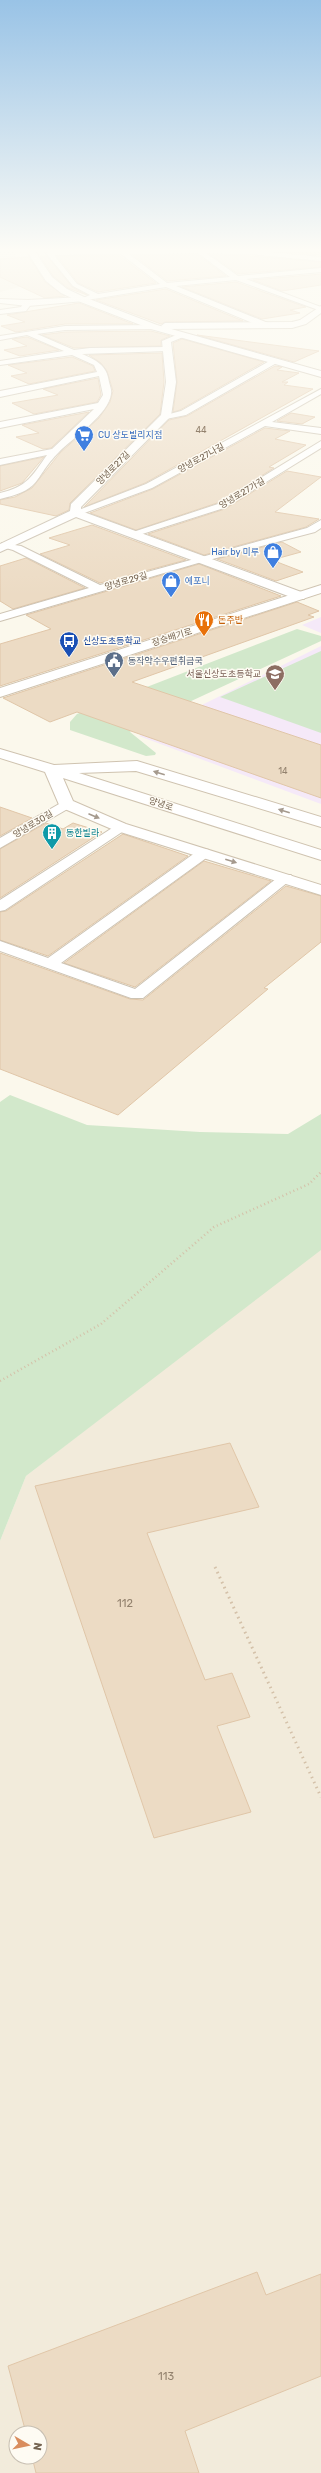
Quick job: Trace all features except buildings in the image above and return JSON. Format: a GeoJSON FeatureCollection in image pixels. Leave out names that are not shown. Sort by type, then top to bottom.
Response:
{"type":"FeatureCollection","features":[{"type":"Feature","properties":{"kind":"street"},"geometry":{"type":"LineString","coordinates":[[166,416],[171,382],[169,365]]}},
{"type":"Feature","properties":{"kind":"street"},"geometry":{"type":"LineString","coordinates":[[291,365],[321,374]]}},
{"type":"Feature","properties":{"kind":"street","name":"양녕로27길"},"geometry":{"type":"LineString","coordinates":[[76,513],[75,506],[166,416]]}},
{"type":"Feature","properties":{"kind":"street"},"geometry":{"type":"LineString","coordinates":[[3,547],[76,513],[300,596]]}},
{"type":"Feature","properties":{"kind":"street","name":"장승배기로"},"geometry":{"type":"LineString","coordinates":[[0,693],[42,677],[321,589]]}},
{"type":"Feature","properties":{"kind":"street"},"geometry":{"type":"LineString","coordinates":[[0,678],[42,677]]}},
{"type":"Feature","properties":{"kind":"street","name":"양녕로"},"geometry":{"type":"LineString","coordinates":[[0,753],[321,855]]}},
{"type":"Feature","properties":{"kind":"street"},"geometry":{"type":"LineString","coordinates":[[321,822],[137,766],[52,770],[66,804],[120,827],[321,890]]}},
{"type":"Feature","properties":{"kind":"lane"},"geometry":{"type":"LineString","coordinates":[[0,496],[18,492],[30,485],[55,451],[102,405],[107,395],[102,373],[98,365]]}},
{"type":"Feature","properties":{"kind":"lane"},"geometry":{"type":"LineString","coordinates":[[166,416],[182,413],[268,365]]}},
{"type":"Feature","properties":{"kind":"lane"},"geometry":{"type":"LineString","coordinates":[[0,394],[102,373]]}},
{"type":"Feature","properties":{"kind":"lane","name":"양녕로27나길"},"geometry":{"type":"LineString","coordinates":[[76,513],[149,486],[321,391]]}},
{"type":"Feature","properties":{"kind":"lane"},"geometry":{"type":"LineString","coordinates":[[0,425],[102,405]]}},
{"type":"Feature","properties":{"kind":"lane"},"geometry":{"type":"LineString","coordinates":[[264,423],[321,432]]}},
{"type":"Feature","properties":{"kind":"lane","name":"양녕로27가길"},"geometry":{"type":"LineString","coordinates":[[132,534],[221,506],[321,444]]}},
{"type":"Feature","properties":{"kind":"lane"},"geometry":{"type":"LineString","coordinates":[[0,462],[55,451]]}},
{"type":"Feature","properties":{"kind":"lane","name":"양녕로29길"},"geometry":{"type":"LineString","coordinates":[[0,618],[201,559],[311,530],[321,523]]}},
{"type":"Feature","properties":{"kind":"lane"},"geometry":{"type":"LineString","coordinates":[[3,547],[17,548],[99,589]]}},
{"type":"Feature","properties":{"kind":"lane","name":"양녕로30길"},"geometry":{"type":"LineString","coordinates":[[0,844],[66,804]]}},
{"type":"Feature","properties":{"kind":"lane"},"geometry":{"type":"LineString","coordinates":[[0,907],[120,827]]}},
{"type":"Feature","properties":{"kind":"lane"},"geometry":{"type":"LineString","coordinates":[[49,964],[204,853]]}},
{"type":"Feature","properties":{"kind":"lane"},"geometry":{"type":"LineString","coordinates":[[0,946],[137,995],[286,878]]}},
{"type":"Feature","properties":{"kind":"path"},"geometry":{"type":"LineString","coordinates":[[0,1381],[101,1324],[214,1227],[309,1184],[321,1172]]}},
{"type":"Feature","properties":{"kind":"path"},"geometry":{"type":"LineString","coordinates":[[215,1566],[321,1797]]}},
{"type":"Feature","properties":{"kind":"shaded area"},"geometry":{"type":"Polygon","coordinates":[[[321,617],[321,633],[302,625],[321,617]]]}},
{"type":"Feature","properties":{"kind":"shaded area","name":"서울신상도초등학교"},"geometry":{"type":"Polygon","coordinates":[[[321,646],[321,804],[139,736],[321,646]]]}},
{"type":"Feature","properties":{"kind":"shaded area"},"geometry":{"type":"Polygon","coordinates":[[[321,1247],[321,2473],[0,2473],[0,1541],[26,1476],[321,1247]]]}},
{"type":"Feature","properties":{"kind":"green space"},"geometry":{"type":"Polygon","coordinates":[[[297,629],[321,636],[321,641],[133,728],[130,732],[156,753],[155,755],[146,756],[70,730],[70,722],[77,714],[297,629]]]}},
{"type":"Feature","properties":{"kind":"green space"},"geometry":{"type":"Polygon","coordinates":[[[321,651],[321,733],[220,697],[321,651]]]}},
{"type":"Feature","properties":{"kind":"green space"},"geometry":{"type":"Polygon","coordinates":[[[10,1095],[87,1125],[200,1132],[288,1134],[321,1114],[321,1250],[26,1476],[0,1541],[0,1102],[10,1095]]]}},
{"type":"Feature","properties":{"kind":"place","name":"CU 상도빌리지점"},"geometry":{"type":"Point","coordinates":[84,452]}},
{"type":"Feature","properties":{"kind":"place","name":"Hair by 미루"},"geometry":{"type":"Point","coordinates":[273,569]}},
{"type":"Feature","properties":{"kind":"place","name":"에포니"},"geometry":{"type":"Point","coordinates":[171,598]}},
{"type":"Feature","properties":{"kind":"place","name":"돈주반"},"geometry":{"type":"Point","coordinates":[204,637]}},
{"type":"Feature","properties":{"kind":"place","name":"신상도초등학교"},"geometry":{"type":"Point","coordinates":[69,658]}},
{"type":"Feature","properties":{"kind":"place","name":"동작약수우편취급국"},"geometry":{"type":"Point","coordinates":[114,678]}},
{"type":"Feature","properties":{"kind":"place","name":"서울신상도초등학교"},"geometry":{"type":"Point","coordinates":[275,691]}},
{"type":"Feature","properties":{"kind":"place","name":"동한빌라"},"geometry":{"type":"Point","coordinates":[52,850]}}]}
